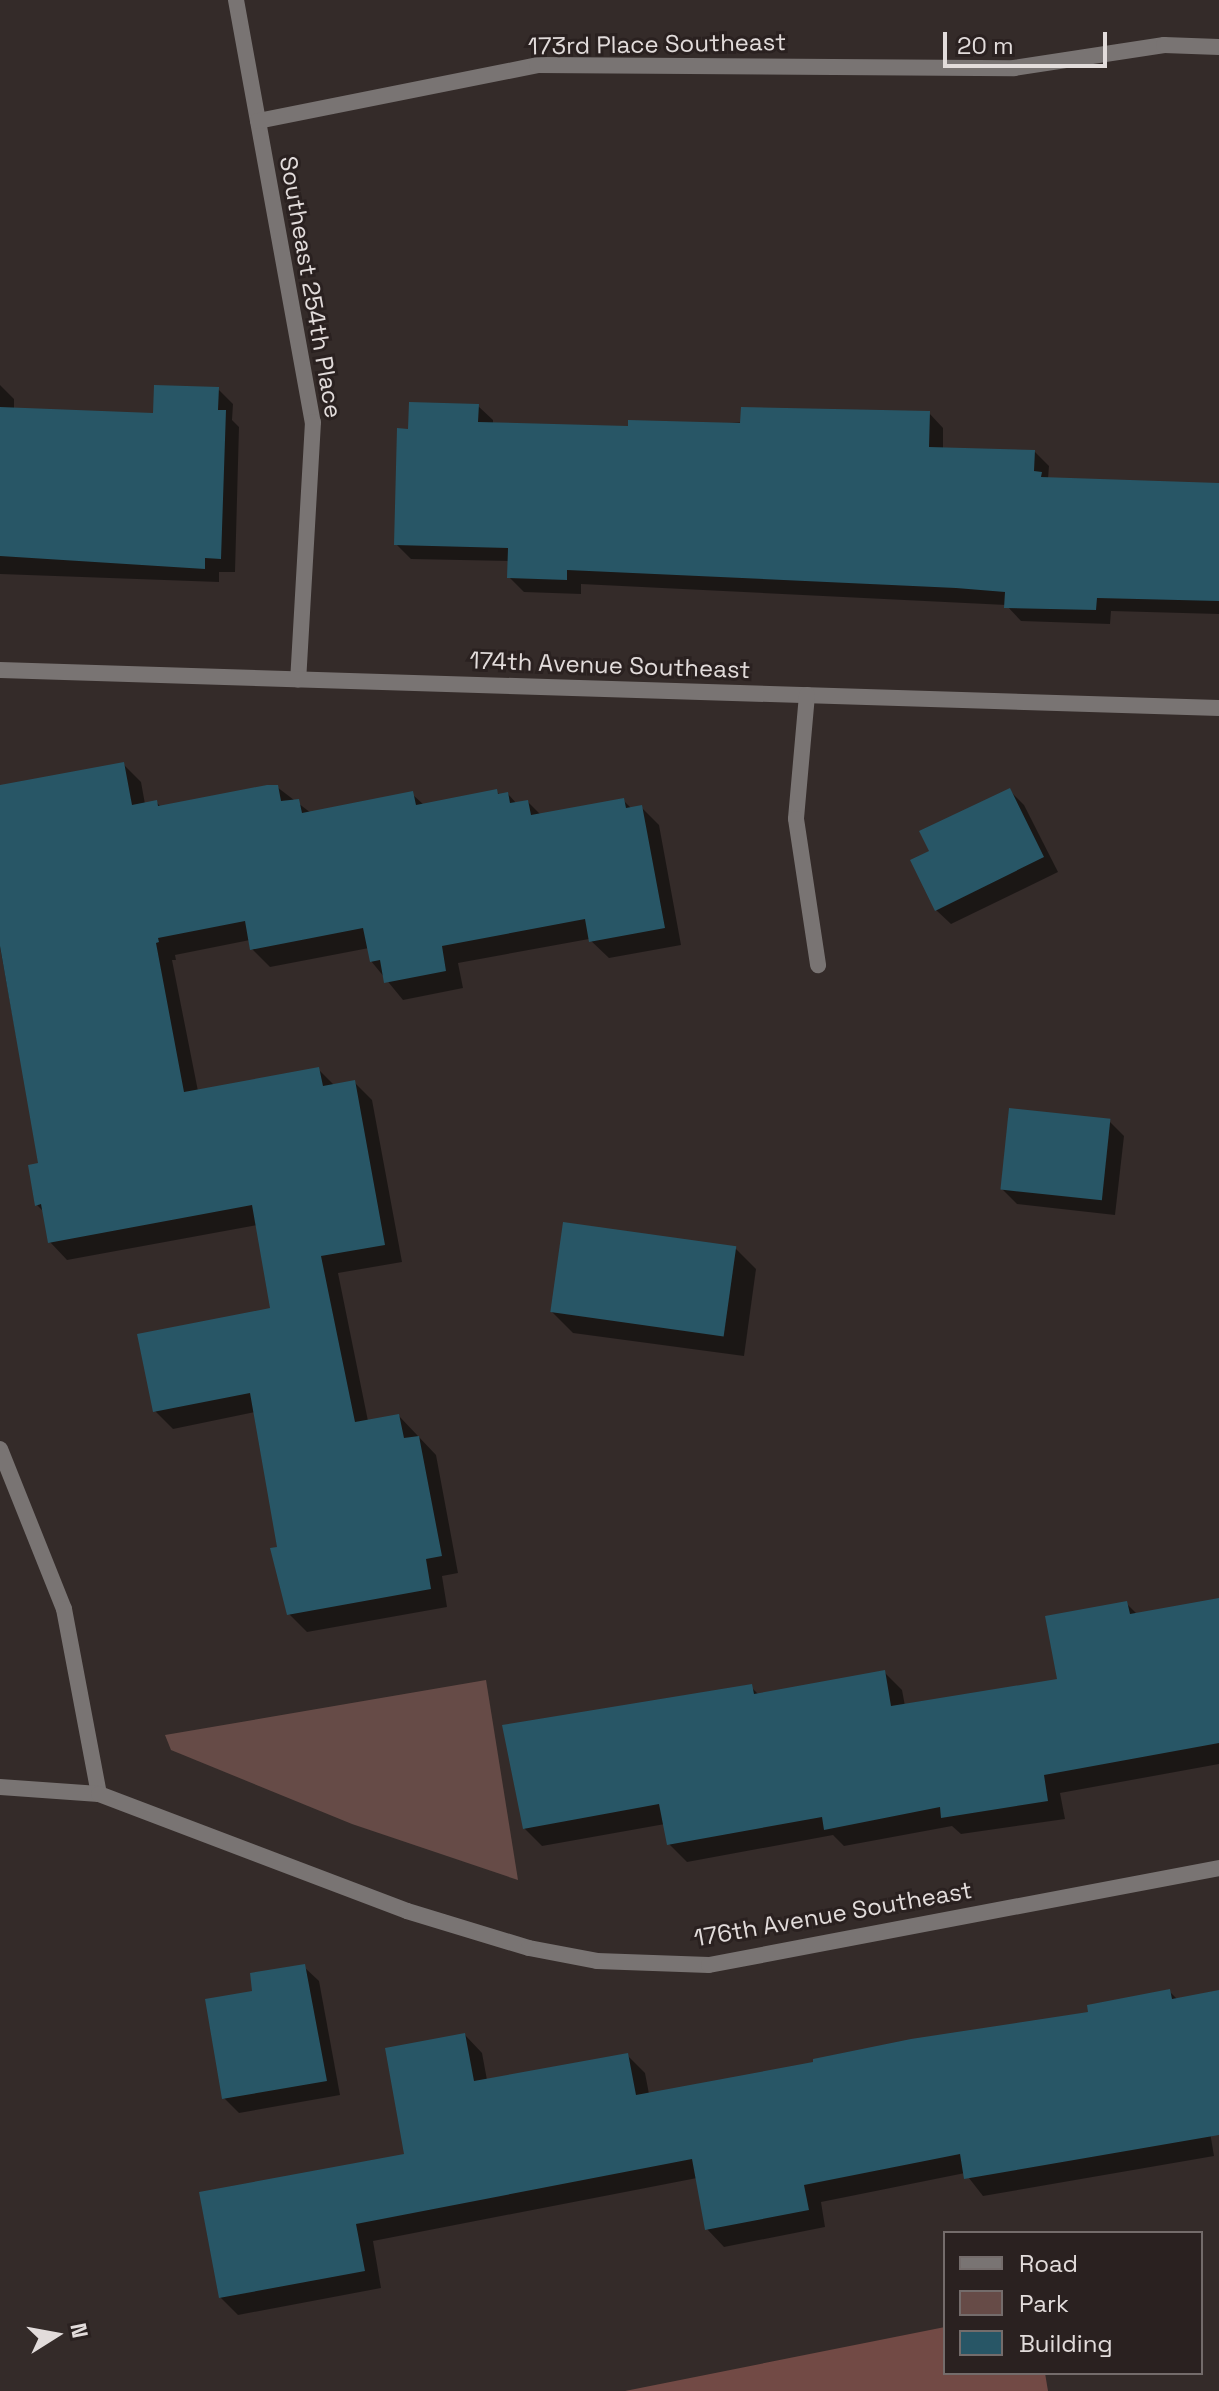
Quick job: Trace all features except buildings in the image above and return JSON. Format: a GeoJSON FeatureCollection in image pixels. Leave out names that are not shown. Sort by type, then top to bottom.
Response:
{"type":"FeatureCollection","features":[{"type":"Feature","properties":{"kind":"street","name":"Southeast 254th Place"},"geometry":{"type":"LineString","coordinates":[[236,0],[313,422],[298,680]]}},
{"type":"Feature","properties":{"kind":"street","name":"173rd Place Southeast"},"geometry":{"type":"LineString","coordinates":[[258,121],[537,65],[1014,68],[1164,45],[1219,47]]}},
{"type":"Feature","properties":{"kind":"street","name":"174th Avenue Southeast"},"geometry":{"type":"LineString","coordinates":[[0,670],[1219,708]]}},
{"type":"Feature","properties":{"kind":"street"},"geometry":{"type":"LineString","coordinates":[[807,695],[796,819],[818,965]]}},
{"type":"Feature","properties":{"kind":"street"},"geometry":{"type":"LineString","coordinates":[[0,1449],[64,1609],[99,1794]]}},
{"type":"Feature","properties":{"kind":"street","name":"176th Avenue Southeast"},"geometry":{"type":"LineString","coordinates":[[0,1787],[99,1794],[407,1911],[529,1948],[597,1961],[709,1965],[1219,1868]]}},
{"type":"Feature","properties":{"kind":"green space"},"geometry":{"type":"Polygon","coordinates":[[[486,1680],[518,1880],[352,1824],[171,1750],[165,1735],[486,1680]]]}},
{"type":"Feature","properties":{"kind":"shaded area"},"geometry":{"type":"Polygon","coordinates":[[[943,2327],[943,2375],[1045,2375],[1048,2391],[625,2391],[943,2327]]]}}]}
